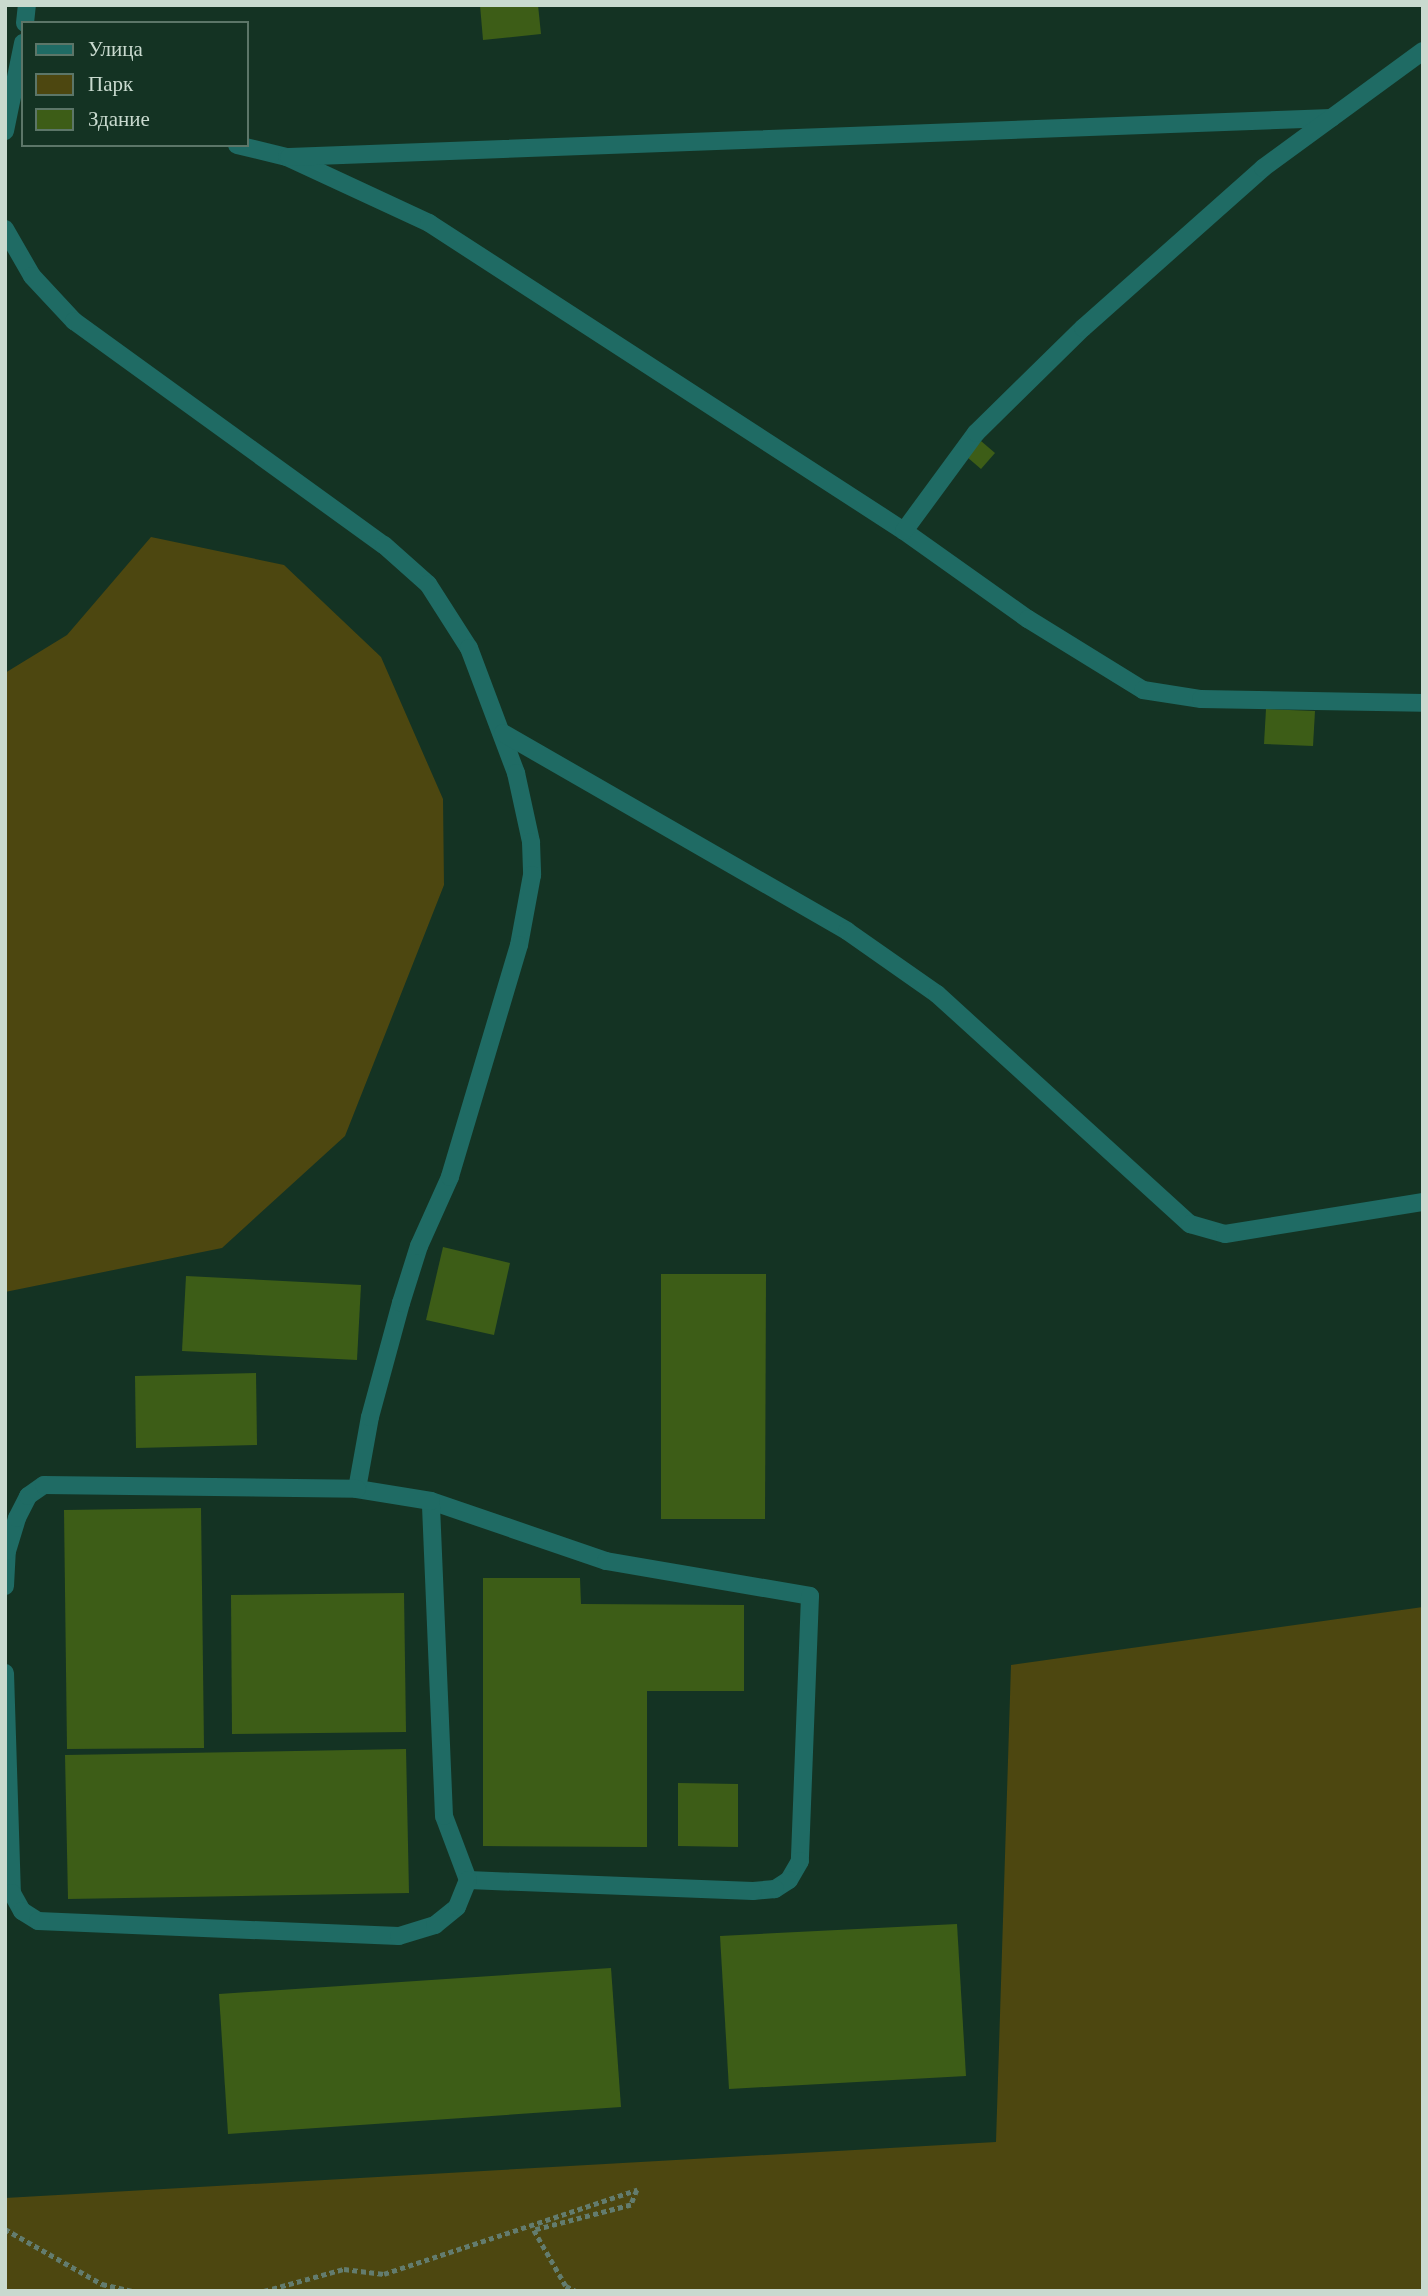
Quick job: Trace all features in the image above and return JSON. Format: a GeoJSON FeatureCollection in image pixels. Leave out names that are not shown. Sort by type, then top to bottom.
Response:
{"type":"FeatureCollection","features":[{"type":"Feature","properties":{"kind":"street"},"geometry":{"type":"LineString","coordinates":[[904,531],[976,433],[1083,328],[1263,168],[1423,51]]}},
{"type":"Feature","properties":{"kind":"street"},"geometry":{"type":"LineString","coordinates":[[5,131],[19,82],[21,62]]}},
{"type":"Feature","properties":{"kind":"street"},"geometry":{"type":"LineString","coordinates":[[287,157],[1332,118]]}},
{"type":"Feature","properties":{"kind":"street"},"geometry":{"type":"LineString","coordinates":[[245,147],[287,157],[429,223],[904,531],[1028,619],[1143,690],[1201,699],[1423,702]]}},
{"type":"Feature","properties":{"kind":"street"},"geometry":{"type":"LineString","coordinates":[[5,229],[32,276],[74,321],[384,545],[428,584],[469,648],[503,733],[531,842],[528,908],[450,1177],[419,1246],[401,1303],[370,1418],[357,1489]]}},
{"type":"Feature","properties":{"kind":"street"},"geometry":{"type":"LineString","coordinates":[[503,733],[847,931],[926,986],[1010,1057],[1190,1224],[1225,1234],[1423,1202]]}},
{"type":"Feature","properties":{"kind":"street"},"geometry":{"type":"LineString","coordinates":[[5,1586],[7,1551],[17,1518],[28,1496],[44,1485],[357,1489],[432,1501],[606,1561],[810,1596],[800,1861],[789,1880],[775,1889],[753,1891],[468,1880]]}},
{"type":"Feature","properties":{"kind":"street"},"geometry":{"type":"LineString","coordinates":[[5,1673],[12,1894],[22,1911],[38,1921],[399,1936],[435,1925],[457,1907],[468,1880],[444,1816],[432,1501]]}},
{"type":"Feature","properties":{"kind":"path"},"geometry":{"type":"LineString","coordinates":[[264,2291],[344,2269],[384,2274],[636,2190],[631,2205],[534,2230],[566,2286],[576,2291]]}},
{"type":"Feature","properties":{"kind":"path"},"geometry":{"type":"LineString","coordinates":[[5,2229],[102,2284],[132,2291]]}},
{"type":"Feature","properties":{"kind":"green space"},"geometry":{"type":"Polygon","coordinates":[[[151,537],[284,565],[381,657],[443,799],[444,885],[345,1136],[222,1248],[5,1292],[5,673],[67,635],[151,537]]]}},
{"type":"Feature","properties":{"kind":"green space"},"geometry":{"type":"Polygon","coordinates":[[[1423,1607],[1423,2291],[5,2291],[5,2198],[996,2142],[1011,1665],[1423,1607]]]}},
{"type":"Feature","properties":{"kind":"building"},"geometry":{"type":"Polygon","coordinates":[[[480,5],[538,5],[541,34],[483,40],[480,5]]]}},
{"type":"Feature","properties":{"kind":"building"},"geometry":{"type":"Polygon","coordinates":[[[981,441],[995,453],[981,469],[967,457],[981,441]]]}},
{"type":"Feature","properties":{"kind":"building"},"geometry":{"type":"Polygon","coordinates":[[[1266,709],[1315,711],[1313,746],[1264,744],[1266,709]]]}},
{"type":"Feature","properties":{"kind":"building"},"geometry":{"type":"Polygon","coordinates":[[[443,1247],[510,1263],[494,1335],[426,1320],[443,1247]]]}},
{"type":"Feature","properties":{"kind":"building"},"geometry":{"type":"Polygon","coordinates":[[[661,1274],[766,1274],[765,1519],[661,1519],[661,1274]]]}},
{"type":"Feature","properties":{"kind":"building"},"geometry":{"type":"Polygon","coordinates":[[[186,1276],[361,1285],[357,1360],[182,1351],[186,1276]]]}},
{"type":"Feature","properties":{"kind":"building"},"geometry":{"type":"Polygon","coordinates":[[[256,1373],[257,1445],[136,1448],[135,1376],[256,1373]]]}},
{"type":"Feature","properties":{"kind":"building"},"geometry":{"type":"Polygon","coordinates":[[[201,1508],[204,1748],[67,1749],[64,1510],[201,1508]]]}},
{"type":"Feature","properties":{"kind":"building"},"geometry":{"type":"Polygon","coordinates":[[[483,1578],[580,1578],[581,1604],[744,1605],[744,1691],[647,1691],[647,1847],[483,1846],[483,1578]]]}},
{"type":"Feature","properties":{"kind":"building"},"geometry":{"type":"Polygon","coordinates":[[[404,1593],[406,1732],[232,1734],[231,1595],[404,1593]]]}},
{"type":"Feature","properties":{"kind":"building"},"geometry":{"type":"Polygon","coordinates":[[[406,1749],[409,1893],[68,1899],[65,1755],[406,1749]]]}},
{"type":"Feature","properties":{"kind":"building"},"geometry":{"type":"Polygon","coordinates":[[[678,1783],[738,1784],[738,1847],[678,1846],[678,1783]]]}},
{"type":"Feature","properties":{"kind":"building"},"geometry":{"type":"Polygon","coordinates":[[[957,1924],[966,2076],[729,2089],[720,1936],[957,1924]]]}},
{"type":"Feature","properties":{"kind":"building"},"geometry":{"type":"Polygon","coordinates":[[[611,1968],[621,2107],[228,2134],[219,1994],[611,1968]]]}}]}
